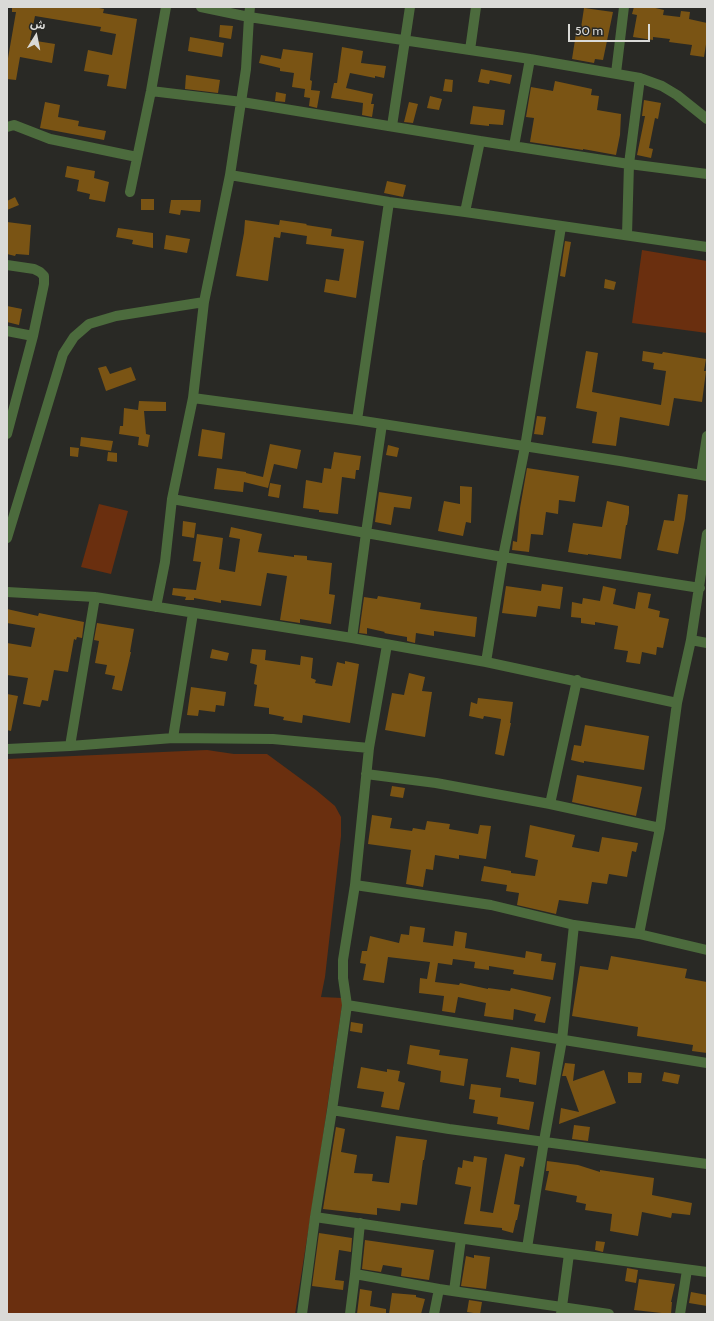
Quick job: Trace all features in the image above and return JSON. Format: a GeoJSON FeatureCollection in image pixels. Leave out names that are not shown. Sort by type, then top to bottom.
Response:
{"type":"FeatureCollection","features":[{"type":"Feature","properties":{"kind":"street"},"geometry":{"type":"LineString","coordinates":[[130,192],[151,91],[166,7]]}},
{"type":"Feature","properties":{"kind":"street"},"geometry":{"type":"LineString","coordinates":[[201,7],[249,12],[406,40],[640,78],[662,86],[677,95],[707,119]]}},
{"type":"Feature","properties":{"kind":"street"},"geometry":{"type":"LineString","coordinates":[[392,126],[410,7]]}},
{"type":"Feature","properties":{"kind":"street"},"geometry":{"type":"LineString","coordinates":[[470,50],[476,7]]}},
{"type":"Feature","properties":{"kind":"street"},"geometry":{"type":"LineString","coordinates":[[616,73],[624,7]]}},
{"type":"Feature","properties":{"kind":"street"},"geometry":{"type":"LineString","coordinates":[[156,607],[166,562],[172,499],[192,398],[204,302],[230,175],[242,102],[246,69],[249,12]]}},
{"type":"Feature","properties":{"kind":"street"},"geometry":{"type":"LineString","coordinates":[[514,146],[530,59]]}},
{"type":"Feature","properties":{"kind":"street"},"geometry":{"type":"LineString","coordinates":[[627,235],[629,164],[640,78]]}},
{"type":"Feature","properties":{"kind":"street"},"geometry":{"type":"LineString","coordinates":[[151,91],[242,102],[480,141],[629,164],[707,174]]}},
{"type":"Feature","properties":{"kind":"street"},"geometry":{"type":"LineString","coordinates":[[7,127],[14,125],[50,139],[137,157]]}},
{"type":"Feature","properties":{"kind":"street"},"geometry":{"type":"LineString","coordinates":[[465,212],[480,141]]}},
{"type":"Feature","properties":{"kind":"street"},"geometry":{"type":"LineString","coordinates":[[230,175],[390,202],[707,247]]}},
{"type":"Feature","properties":{"kind":"street"},"geometry":{"type":"LineString","coordinates":[[357,420],[390,202]]}},
{"type":"Feature","properties":{"kind":"street"},"geometry":{"type":"LineString","coordinates":[[486,662],[503,557],[525,447],[561,227]]}},
{"type":"Feature","properties":{"kind":"street"},"geometry":{"type":"LineString","coordinates":[[7,265],[34,269],[44,276],[44,284],[33,336],[9,420],[7,434]]}},
{"type":"Feature","properties":{"kind":"street"},"geometry":{"type":"LineString","coordinates":[[7,538],[63,354],[74,337],[89,324],[116,316],[204,302]]}},
{"type":"Feature","properties":{"kind":"street"},"geometry":{"type":"LineString","coordinates":[[7,331],[33,336]]}},
{"type":"Feature","properties":{"kind":"street"},"geometry":{"type":"LineString","coordinates":[[192,398],[357,420],[704,475],[707,436]]}},
{"type":"Feature","properties":{"kind":"street"},"geometry":{"type":"LineString","coordinates":[[352,638],[382,424]]}},
{"type":"Feature","properties":{"kind":"street"},"geometry":{"type":"LineString","coordinates":[[172,499],[503,557],[700,588]]}},
{"type":"Feature","properties":{"kind":"street"},"geometry":{"type":"LineString","coordinates":[[639,934],[660,828],[677,703],[692,640],[707,534]]}},
{"type":"Feature","properties":{"kind":"street"},"geometry":{"type":"LineString","coordinates":[[7,592],[95,597],[352,638],[577,680],[677,703]]}},
{"type":"Feature","properties":{"kind":"street"},"geometry":{"type":"LineString","coordinates":[[70,746],[95,597]]}},
{"type":"Feature","properties":{"kind":"street"},"geometry":{"type":"LineString","coordinates":[[173,738],[193,613]]}},
{"type":"Feature","properties":{"kind":"street"},"geometry":{"type":"LineString","coordinates":[[692,640],[707,643]]}},
{"type":"Feature","properties":{"kind":"street"},"geometry":{"type":"LineString","coordinates":[[302,1314],[314,1217],[332,1110],[346,1005],[343,960],[355,885],[369,748],[388,645]]}},
{"type":"Feature","properties":{"kind":"street"},"geometry":{"type":"LineString","coordinates":[[550,804],[577,680]]}},
{"type":"Feature","properties":{"kind":"street"},"geometry":{"type":"LineString","coordinates":[[7,749],[173,738],[273,739],[369,748]]}},
{"type":"Feature","properties":{"kind":"street"},"geometry":{"type":"LineString","coordinates":[[366,774],[436,783],[550,804],[660,828]]}},
{"type":"Feature","properties":{"kind":"street"},"geometry":{"type":"LineString","coordinates":[[355,885],[492,905],[574,925],[639,934],[707,950]]}},
{"type":"Feature","properties":{"kind":"street"},"geometry":{"type":"LineString","coordinates":[[527,1248],[562,1040],[574,925]]}},
{"type":"Feature","properties":{"kind":"street"},"geometry":{"type":"LineString","coordinates":[[346,1005],[707,1063]]}},
{"type":"Feature","properties":{"kind":"street"},"geometry":{"type":"LineString","coordinates":[[332,1110],[448,1129],[707,1164]]}},
{"type":"Feature","properties":{"kind":"street"},"geometry":{"type":"LineString","coordinates":[[314,1217],[461,1239],[707,1272]]}},
{"type":"Feature","properties":{"kind":"street"},"geometry":{"type":"LineString","coordinates":[[350,1314],[360,1223]]}},
{"type":"Feature","properties":{"kind":"street"},"geometry":{"type":"LineString","coordinates":[[454,1291],[461,1239]]}},
{"type":"Feature","properties":{"kind":"street"},"geometry":{"type":"LineString","coordinates":[[561,1310],[569,1254]]}},
{"type":"Feature","properties":{"kind":"street"},"geometry":{"type":"LineString","coordinates":[[680,1314],[687,1270]]}},
{"type":"Feature","properties":{"kind":"street"},"geometry":{"type":"LineString","coordinates":[[355,1274],[561,1310],[609,1314]]}},
{"type":"Feature","properties":{"kind":"street"},"geometry":{"type":"LineString","coordinates":[[434,1314],[439,1289]]}},
{"type":"Feature","properties":{"kind":"shaded area"},"geometry":{"type":"Polygon","coordinates":[[[642,250],[707,261],[707,333],[632,323],[642,250]]]}},
{"type":"Feature","properties":{"kind":"shaded area"},"geometry":{"type":"Polygon","coordinates":[[[99,504],[128,511],[111,574],[81,567],[99,504]]]}},
{"type":"Feature","properties":{"kind":"shaded area"},"geometry":{"type":"Polygon","coordinates":[[[207,750],[234,754],[267,754],[335,806],[341,817],[341,836],[325,977],[321,997],[343,998],[295,1314],[7,1314],[7,759],[207,750]]]}},
{"type":"Feature","properties":{"kind":"building"},"geometry":{"type":"Polygon","coordinates":[[[12,7],[94,7],[104,9],[103,13],[137,19],[126,89],[107,86],[109,75],[84,71],[88,50],[112,55],[116,34],[100,31],[101,27],[35,16],[30,40],[55,44],[52,63],[20,57],[16,80],[7,79],[7,64],[16,12],[12,12],[12,7]]]}},
{"type":"Feature","properties":{"kind":"building"},"geometry":{"type":"Polygon","coordinates":[[[634,7],[651,7],[664,10],[663,15],[680,17],[681,11],[690,12],[689,19],[707,23],[707,38],[704,57],[690,55],[692,45],[669,42],[670,39],[653,37],[653,40],[633,37],[637,15],[632,14],[634,7]]]}},
{"type":"Feature","properties":{"kind":"building"},"geometry":{"type":"Polygon","coordinates":[[[584,8],[613,12],[603,60],[595,59],[594,63],[572,59],[577,27],[581,28],[584,8]]]}},
{"type":"Feature","properties":{"kind":"building"},"geometry":{"type":"Polygon","coordinates":[[[220,25],[233,26],[231,39],[219,37],[220,25]]]}},
{"type":"Feature","properties":{"kind":"building"},"geometry":{"type":"Polygon","coordinates":[[[190,37],[224,43],[222,57],[188,51],[190,37]]]}},
{"type":"Feature","properties":{"kind":"building"},"geometry":{"type":"Polygon","coordinates":[[[342,47],[363,51],[361,63],[386,66],[384,78],[375,76],[375,78],[350,73],[346,88],[373,94],[371,104],[374,104],[372,117],[362,115],[363,103],[331,98],[334,83],[337,83],[342,47]]]}},
{"type":"Feature","properties":{"kind":"building"},"geometry":{"type":"Polygon","coordinates":[[[283,49],[313,53],[310,80],[312,81],[311,90],[320,91],[317,108],[309,106],[310,98],[304,97],[305,89],[292,87],[294,73],[280,71],[280,68],[259,63],[261,55],[281,59],[283,49]]]}},
{"type":"Feature","properties":{"kind":"building"},"geometry":{"type":"Polygon","coordinates":[[[481,69],[512,75],[510,84],[490,80],[489,84],[478,82],[481,69]]]}},
{"type":"Feature","properties":{"kind":"building"},"geometry":{"type":"Polygon","coordinates":[[[186,75],[220,80],[218,93],[185,89],[186,75]]]}},
{"type":"Feature","properties":{"kind":"building"},"geometry":{"type":"Polygon","coordinates":[[[445,79],[453,80],[452,92],[443,91],[445,79]]]}},
{"type":"Feature","properties":{"kind":"building"},"geometry":{"type":"Polygon","coordinates":[[[555,81],[592,89],[591,95],[599,96],[597,110],[621,114],[620,135],[616,155],[530,142],[534,118],[526,117],[531,87],[553,91],[555,81]]]}},
{"type":"Feature","properties":{"kind":"building"},"geometry":{"type":"Polygon","coordinates":[[[276,92],[286,94],[285,102],[275,101],[276,92]]]}},
{"type":"Feature","properties":{"kind":"building"},"geometry":{"type":"Polygon","coordinates":[[[430,96],[442,99],[439,110],[427,108],[430,96]]]}},
{"type":"Feature","properties":{"kind":"building"},"geometry":{"type":"Polygon","coordinates":[[[644,100],[661,103],[658,119],[655,118],[649,148],[653,149],[651,158],[637,155],[645,116],[642,116],[644,100]]]}},
{"type":"Feature","properties":{"kind":"building"},"geometry":{"type":"Polygon","coordinates":[[[45,102],[60,105],[58,117],[79,121],[78,126],[106,131],[104,140],[40,128],[45,102]]]}},
{"type":"Feature","properties":{"kind":"building"},"geometry":{"type":"Polygon","coordinates":[[[409,102],[418,104],[413,123],[404,122],[409,102]]]}},
{"type":"Feature","properties":{"kind":"building"},"geometry":{"type":"Polygon","coordinates":[[[473,106],[505,110],[503,125],[489,124],[489,126],[470,124],[473,106]]]}},
{"type":"Feature","properties":{"kind":"building"},"geometry":{"type":"Polygon","coordinates":[[[67,166],[95,171],[94,178],[109,182],[105,202],[89,199],[90,194],[77,191],[79,180],[65,177],[67,166]]]}},
{"type":"Feature","properties":{"kind":"building"},"geometry":{"type":"Polygon","coordinates":[[[387,181],[406,185],[403,197],[384,193],[387,181]]]}},
{"type":"Feature","properties":{"kind":"building"},"geometry":{"type":"Polygon","coordinates":[[[15,197],[19,205],[7,210],[7,201],[15,197]]]}},
{"type":"Feature","properties":{"kind":"building"},"geometry":{"type":"Polygon","coordinates":[[[141,199],[154,199],[154,210],[141,210],[141,199]]]}},
{"type":"Feature","properties":{"kind":"building"},"geometry":{"type":"Polygon","coordinates":[[[171,200],[201,200],[200,212],[181,210],[180,215],[169,213],[171,200]]]}},
{"type":"Feature","properties":{"kind":"building"},"geometry":{"type":"Polygon","coordinates":[[[245,220],[279,225],[280,220],[307,224],[306,225],[332,229],[331,236],[364,241],[356,298],[324,292],[326,279],[339,281],[344,249],[306,244],[307,236],[281,232],[280,238],[274,237],[268,281],[236,276],[245,220]]]}},
{"type":"Feature","properties":{"kind":"building"},"geometry":{"type":"Polygon","coordinates":[[[7,222],[31,225],[29,255],[16,254],[15,256],[7,254],[7,222]]]}},
{"type":"Feature","properties":{"kind":"building"},"geometry":{"type":"Polygon","coordinates":[[[118,228],[153,233],[153,248],[132,244],[133,240],[116,237],[118,228]]]}},
{"type":"Feature","properties":{"kind":"building"},"geometry":{"type":"Polygon","coordinates":[[[166,235],[190,239],[187,253],[164,249],[166,235]]]}},
{"type":"Feature","properties":{"kind":"building"},"geometry":{"type":"Polygon","coordinates":[[[565,241],[571,242],[565,277],[560,276],[565,241]]]}},
{"type":"Feature","properties":{"kind":"building"},"geometry":{"type":"Polygon","coordinates":[[[605,279],[616,282],[614,290],[604,288],[605,279]]]}},
{"type":"Feature","properties":{"kind":"building"},"geometry":{"type":"Polygon","coordinates":[[[7,306],[22,309],[19,325],[7,322],[7,306]]]}},
{"type":"Feature","properties":{"kind":"building"},"geometry":{"type":"Polygon","coordinates":[[[586,351],[598,353],[592,392],[661,405],[666,371],[653,369],[654,363],[642,361],[643,351],[662,354],[663,352],[706,359],[702,402],[674,398],[669,426],[620,417],[616,446],[592,443],[597,412],[576,408],[586,351]]]}},
{"type":"Feature","properties":{"kind":"building"},"geometry":{"type":"Polygon","coordinates":[[[106,366],[110,374],[131,367],[136,380],[106,391],[98,368],[106,366]]]}},
{"type":"Feature","properties":{"kind":"building"},"geometry":{"type":"Polygon","coordinates":[[[139,401],[166,402],[166,411],[144,411],[146,434],[150,435],[148,447],[138,445],[139,437],[119,434],[120,426],[123,426],[124,408],[138,410],[139,401]]]}},
{"type":"Feature","properties":{"kind":"building"},"geometry":{"type":"Polygon","coordinates":[[[537,416],[546,417],[543,435],[534,434],[537,416]]]}},
{"type":"Feature","properties":{"kind":"building"},"geometry":{"type":"Polygon","coordinates":[[[202,429],[225,433],[222,459],[198,456],[202,429]]]}},
{"type":"Feature","properties":{"kind":"building"},"geometry":{"type":"Polygon","coordinates":[[[81,437],[113,441],[111,451],[80,446],[81,437]]]}},
{"type":"Feature","properties":{"kind":"building"},"geometry":{"type":"Polygon","coordinates":[[[270,444],[301,450],[297,469],[274,464],[268,488],[244,482],[243,492],[214,489],[217,468],[246,472],[263,477],[270,444]]]}},
{"type":"Feature","properties":{"kind":"building"},"geometry":{"type":"Polygon","coordinates":[[[388,445],[399,448],[397,457],[386,455],[388,445]]]}},
{"type":"Feature","properties":{"kind":"building"},"geometry":{"type":"Polygon","coordinates":[[[70,447],[79,448],[78,457],[70,456],[70,447]]]}},
{"type":"Feature","properties":{"kind":"building"},"geometry":{"type":"Polygon","coordinates":[[[108,452],[117,453],[117,462],[107,461],[108,452]]]}},
{"type":"Feature","properties":{"kind":"building"},"geometry":{"type":"Polygon","coordinates":[[[334,452],[361,456],[359,470],[356,470],[355,479],[342,477],[338,514],[319,512],[319,510],[303,508],[306,480],[322,483],[324,468],[331,469],[334,452]]]}},
{"type":"Feature","properties":{"kind":"building"},"geometry":{"type":"Polygon","coordinates":[[[527,468],[579,476],[575,502],[559,500],[558,514],[546,512],[543,535],[531,534],[529,552],[512,550],[513,541],[517,542],[520,508],[527,468]]]}},
{"type":"Feature","properties":{"kind":"building"},"geometry":{"type":"Polygon","coordinates":[[[270,483],[281,485],[279,498],[268,496],[270,483]]]}},
{"type":"Feature","properties":{"kind":"building"},"geometry":{"type":"Polygon","coordinates":[[[460,486],[472,487],[471,523],[466,522],[463,536],[438,531],[444,501],[460,504],[460,486]]]}},
{"type":"Feature","properties":{"kind":"building"},"geometry":{"type":"Polygon","coordinates":[[[379,492],[412,497],[410,509],[394,507],[391,525],[375,522],[379,492]]]}},
{"type":"Feature","properties":{"kind":"building"},"geometry":{"type":"Polygon","coordinates":[[[678,494],[688,495],[678,554],[657,550],[664,520],[674,521],[678,494]]]}},
{"type":"Feature","properties":{"kind":"building"},"geometry":{"type":"Polygon","coordinates":[[[607,501],[629,506],[621,559],[568,552],[573,523],[602,527],[607,501]]]}},
{"type":"Feature","properties":{"kind":"building"},"geometry":{"type":"Polygon","coordinates":[[[183,521],[196,523],[194,538],[182,536],[183,521]]]}},
{"type":"Feature","properties":{"kind":"building"},"geometry":{"type":"Polygon","coordinates":[[[231,527],[262,534],[258,552],[294,557],[294,555],[307,556],[307,560],[332,563],[329,594],[335,595],[331,624],[300,619],[300,623],[280,620],[287,576],[267,573],[261,606],[221,600],[221,603],[194,598],[194,600],[185,600],[186,597],[172,595],[173,588],[196,590],[201,562],[193,561],[197,534],[223,538],[219,569],[235,572],[240,539],[229,537],[231,527]]]}},
{"type":"Feature","properties":{"kind":"building"},"geometry":{"type":"Polygon","coordinates":[[[542,584],[563,587],[560,609],[538,606],[536,617],[502,613],[506,586],[541,591],[542,584]]]}},
{"type":"Feature","properties":{"kind":"building"},"geometry":{"type":"Polygon","coordinates":[[[603,586],[616,589],[613,604],[635,609],[638,592],[651,594],[648,608],[660,611],[659,617],[669,619],[663,648],[657,647],[656,655],[642,652],[640,664],[626,662],[628,651],[614,649],[618,626],[595,622],[595,625],[581,623],[581,618],[571,617],[572,602],[582,604],[583,598],[600,601],[603,586]]]}},
{"type":"Feature","properties":{"kind":"building"},"geometry":{"type":"Polygon","coordinates":[[[378,596],[421,603],[420,609],[477,617],[475,637],[434,631],[434,636],[416,633],[415,643],[407,641],[407,637],[367,628],[367,634],[359,633],[364,597],[377,599],[378,596]]]}},
{"type":"Feature","properties":{"kind":"building"},"geometry":{"type":"Polygon","coordinates":[[[7,609],[38,616],[39,613],[84,622],[82,638],[77,637],[76,640],[74,639],[68,672],[54,670],[48,701],[42,700],[40,707],[23,704],[28,678],[7,675],[7,643],[31,647],[35,628],[7,623],[7,609]]]}},
{"type":"Feature","properties":{"kind":"building"},"geometry":{"type":"Polygon","coordinates":[[[97,623],[134,629],[131,652],[122,691],[112,689],[115,676],[105,674],[107,665],[95,663],[99,641],[94,640],[97,623]]]}},
{"type":"Feature","properties":{"kind":"building"},"geometry":{"type":"Polygon","coordinates":[[[212,649],[229,653],[227,661],[210,658],[212,649]]]}},
{"type":"Feature","properties":{"kind":"building"},"geometry":{"type":"Polygon","coordinates":[[[252,649],[266,650],[265,660],[300,665],[301,656],[313,658],[311,678],[316,680],[315,683],[332,686],[337,662],[345,664],[345,661],[359,664],[350,723],[303,715],[302,723],[283,720],[284,717],[269,714],[269,708],[254,706],[257,685],[254,684],[257,665],[250,663],[252,649]]]}},
{"type":"Feature","properties":{"kind":"building"},"geometry":{"type":"Polygon","coordinates":[[[409,673],[425,677],[422,691],[432,692],[425,737],[385,730],[392,693],[404,695],[409,673]]]}},
{"type":"Feature","properties":{"kind":"building"},"geometry":{"type":"Polygon","coordinates":[[[191,687],[226,692],[224,706],[216,705],[215,712],[199,710],[198,716],[187,715],[191,687]]]}},
{"type":"Feature","properties":{"kind":"building"},"geometry":{"type":"Polygon","coordinates":[[[7,694],[18,696],[11,731],[7,730],[7,694]]]}},
{"type":"Feature","properties":{"kind":"building"},"geometry":{"type":"Polygon","coordinates":[[[478,698],[513,702],[511,723],[504,756],[495,754],[501,719],[484,716],[483,719],[469,716],[471,702],[477,704],[478,698]]]}},
{"type":"Feature","properties":{"kind":"building"},"geometry":{"type":"Polygon","coordinates":[[[585,725],[649,736],[644,770],[584,761],[584,763],[571,760],[574,745],[581,746],[585,725]]]}},
{"type":"Feature","properties":{"kind":"building"},"geometry":{"type":"Polygon","coordinates":[[[577,775],[642,787],[636,816],[572,802],[577,775]]]}},
{"type":"Feature","properties":{"kind":"building"},"geometry":{"type":"Polygon","coordinates":[[[392,786],[405,788],[403,798],[390,796],[392,786]]]}},
{"type":"Feature","properties":{"kind":"building"},"geometry":{"type":"Polygon","coordinates":[[[372,815],[392,818],[390,828],[412,831],[413,828],[425,830],[427,821],[450,824],[449,829],[478,834],[480,825],[491,826],[486,859],[459,855],[459,859],[435,855],[433,870],[426,869],[423,887],[406,884],[411,850],[368,844],[372,815]]]}},
{"type":"Feature","properties":{"kind":"building"},"geometry":{"type":"Polygon","coordinates":[[[530,825],[575,835],[572,847],[599,852],[602,837],[638,843],[636,852],[632,851],[627,877],[609,874],[607,884],[592,882],[588,904],[559,900],[556,914],[517,905],[519,893],[506,891],[507,885],[481,881],[484,866],[511,871],[511,873],[535,876],[538,860],[525,857],[530,825]]]}},
{"type":"Feature","properties":{"kind":"building"},"geometry":{"type":"Polygon","coordinates":[[[410,926],[425,928],[423,942],[453,946],[455,931],[467,933],[465,948],[525,958],[526,951],[542,954],[541,961],[556,963],[553,980],[513,974],[514,970],[489,966],[489,970],[474,968],[475,962],[453,959],[452,965],[438,963],[435,982],[459,985],[460,983],[488,989],[510,991],[511,988],[551,997],[545,1023],[534,1021],[536,1014],[514,1009],[513,1020],[484,1016],[486,1003],[458,997],[455,1013],[442,1011],[444,996],[419,993],[420,978],[427,979],[430,962],[388,957],[384,983],[363,980],[366,964],[360,963],[362,951],[367,951],[370,936],[399,943],[401,934],[409,935],[410,926]]]}},
{"type":"Feature","properties":{"kind":"building"},"geometry":{"type":"Polygon","coordinates":[[[611,956],[687,969],[685,978],[707,982],[707,1053],[692,1051],[693,1045],[637,1036],[638,1027],[572,1016],[580,966],[608,970],[611,956]]]}},
{"type":"Feature","properties":{"kind":"building"},"geometry":{"type":"Polygon","coordinates":[[[351,1022],[363,1024],[362,1033],[350,1031],[351,1022]]]}},
{"type":"Feature","properties":{"kind":"building"},"geometry":{"type":"Polygon","coordinates":[[[410,1045],[440,1050],[439,1055],[468,1059],[464,1086],[440,1082],[441,1071],[407,1064],[410,1045]]]}},
{"type":"Feature","properties":{"kind":"building"},"geometry":{"type":"Polygon","coordinates":[[[511,1047],[540,1052],[536,1085],[519,1082],[519,1079],[506,1077],[511,1047]]]}},
{"type":"Feature","properties":{"kind":"building"},"geometry":{"type":"Polygon","coordinates":[[[565,1063],[575,1064],[573,1081],[604,1070],[616,1103],[559,1124],[561,1108],[579,1112],[566,1076],[562,1076],[565,1063]]]}},
{"type":"Feature","properties":{"kind":"building"},"geometry":{"type":"Polygon","coordinates":[[[361,1067],[387,1072],[387,1069],[400,1071],[398,1081],[405,1083],[399,1110],[381,1107],[384,1092],[357,1088],[361,1067]]]}},
{"type":"Feature","properties":{"kind":"building"},"geometry":{"type":"Polygon","coordinates":[[[628,1072],[642,1073],[641,1083],[628,1083],[628,1072]]]}},
{"type":"Feature","properties":{"kind":"building"},"geometry":{"type":"Polygon","coordinates":[[[664,1072],[680,1075],[678,1084],[662,1081],[664,1072]]]}},
{"type":"Feature","properties":{"kind":"building"},"geometry":{"type":"Polygon","coordinates":[[[471,1084],[501,1088],[500,1097],[534,1102],[529,1130],[497,1124],[498,1117],[473,1113],[475,1100],[469,1099],[471,1084]]]}},
{"type":"Feature","properties":{"kind":"building"},"geometry":{"type":"Polygon","coordinates":[[[574,1125],[590,1127],[588,1141],[572,1139],[574,1125]]]}},
{"type":"Feature","properties":{"kind":"building"},"geometry":{"type":"Polygon","coordinates":[[[336,1127],[345,1129],[341,1152],[357,1155],[354,1173],[373,1174],[372,1181],[389,1183],[396,1136],[427,1140],[417,1205],[401,1203],[400,1211],[377,1208],[377,1215],[323,1209],[336,1127]]]}},
{"type":"Feature","properties":{"kind":"building"},"geometry":{"type":"Polygon","coordinates":[[[505,1154],[525,1158],[523,1167],[520,1166],[514,1204],[520,1205],[513,1233],[502,1230],[502,1228],[464,1224],[471,1187],[455,1184],[458,1167],[462,1168],[463,1160],[473,1162],[474,1156],[487,1158],[480,1211],[493,1213],[505,1154]]]}},
{"type":"Feature","properties":{"kind":"building"},"geometry":{"type":"Polygon","coordinates":[[[547,1161],[578,1165],[600,1172],[600,1170],[654,1178],[652,1195],[692,1203],[690,1215],[672,1213],[671,1218],[642,1212],[638,1236],[610,1231],[612,1214],[585,1210],[586,1204],[576,1202],[577,1196],[545,1190],[549,1171],[546,1171],[547,1161]]]}},
{"type":"Feature","properties":{"kind":"building"},"geometry":{"type":"Polygon","coordinates":[[[319,1233],[352,1238],[351,1252],[339,1250],[335,1280],[344,1281],[343,1290],[312,1286],[319,1233]]]}},
{"type":"Feature","properties":{"kind":"building"},"geometry":{"type":"Polygon","coordinates":[[[365,1240],[434,1250],[429,1280],[401,1276],[402,1268],[383,1265],[381,1272],[362,1269],[365,1240]]]}},
{"type":"Feature","properties":{"kind":"building"},"geometry":{"type":"Polygon","coordinates":[[[596,1241],[605,1242],[603,1252],[595,1250],[596,1241]]]}},
{"type":"Feature","properties":{"kind":"building"},"geometry":{"type":"Polygon","coordinates":[[[474,1255],[490,1257],[486,1289],[461,1286],[466,1256],[474,1258],[474,1255]]]}},
{"type":"Feature","properties":{"kind":"building"},"geometry":{"type":"Polygon","coordinates":[[[627,1268],[638,1270],[636,1283],[625,1281],[627,1268]]]}},
{"type":"Feature","properties":{"kind":"building"},"geometry":{"type":"Polygon","coordinates":[[[639,1279],[675,1284],[671,1302],[671,1314],[634,1310],[639,1279]]]}},
{"type":"Feature","properties":{"kind":"building"},"geometry":{"type":"Polygon","coordinates":[[[360,1289],[372,1291],[370,1306],[386,1309],[386,1314],[357,1314],[360,1289]]]}},
{"type":"Feature","properties":{"kind":"building"},"geometry":{"type":"Polygon","coordinates":[[[691,1292],[707,1295],[707,1306],[689,1303],[691,1292]]]}},
{"type":"Feature","properties":{"kind":"building"},"geometry":{"type":"Polygon","coordinates":[[[392,1293],[416,1295],[416,1297],[425,1299],[421,1314],[389,1314],[392,1293]]]}},
{"type":"Feature","properties":{"kind":"building"},"geometry":{"type":"Polygon","coordinates":[[[469,1300],[482,1302],[480,1314],[467,1312],[469,1300]]]}}]}
